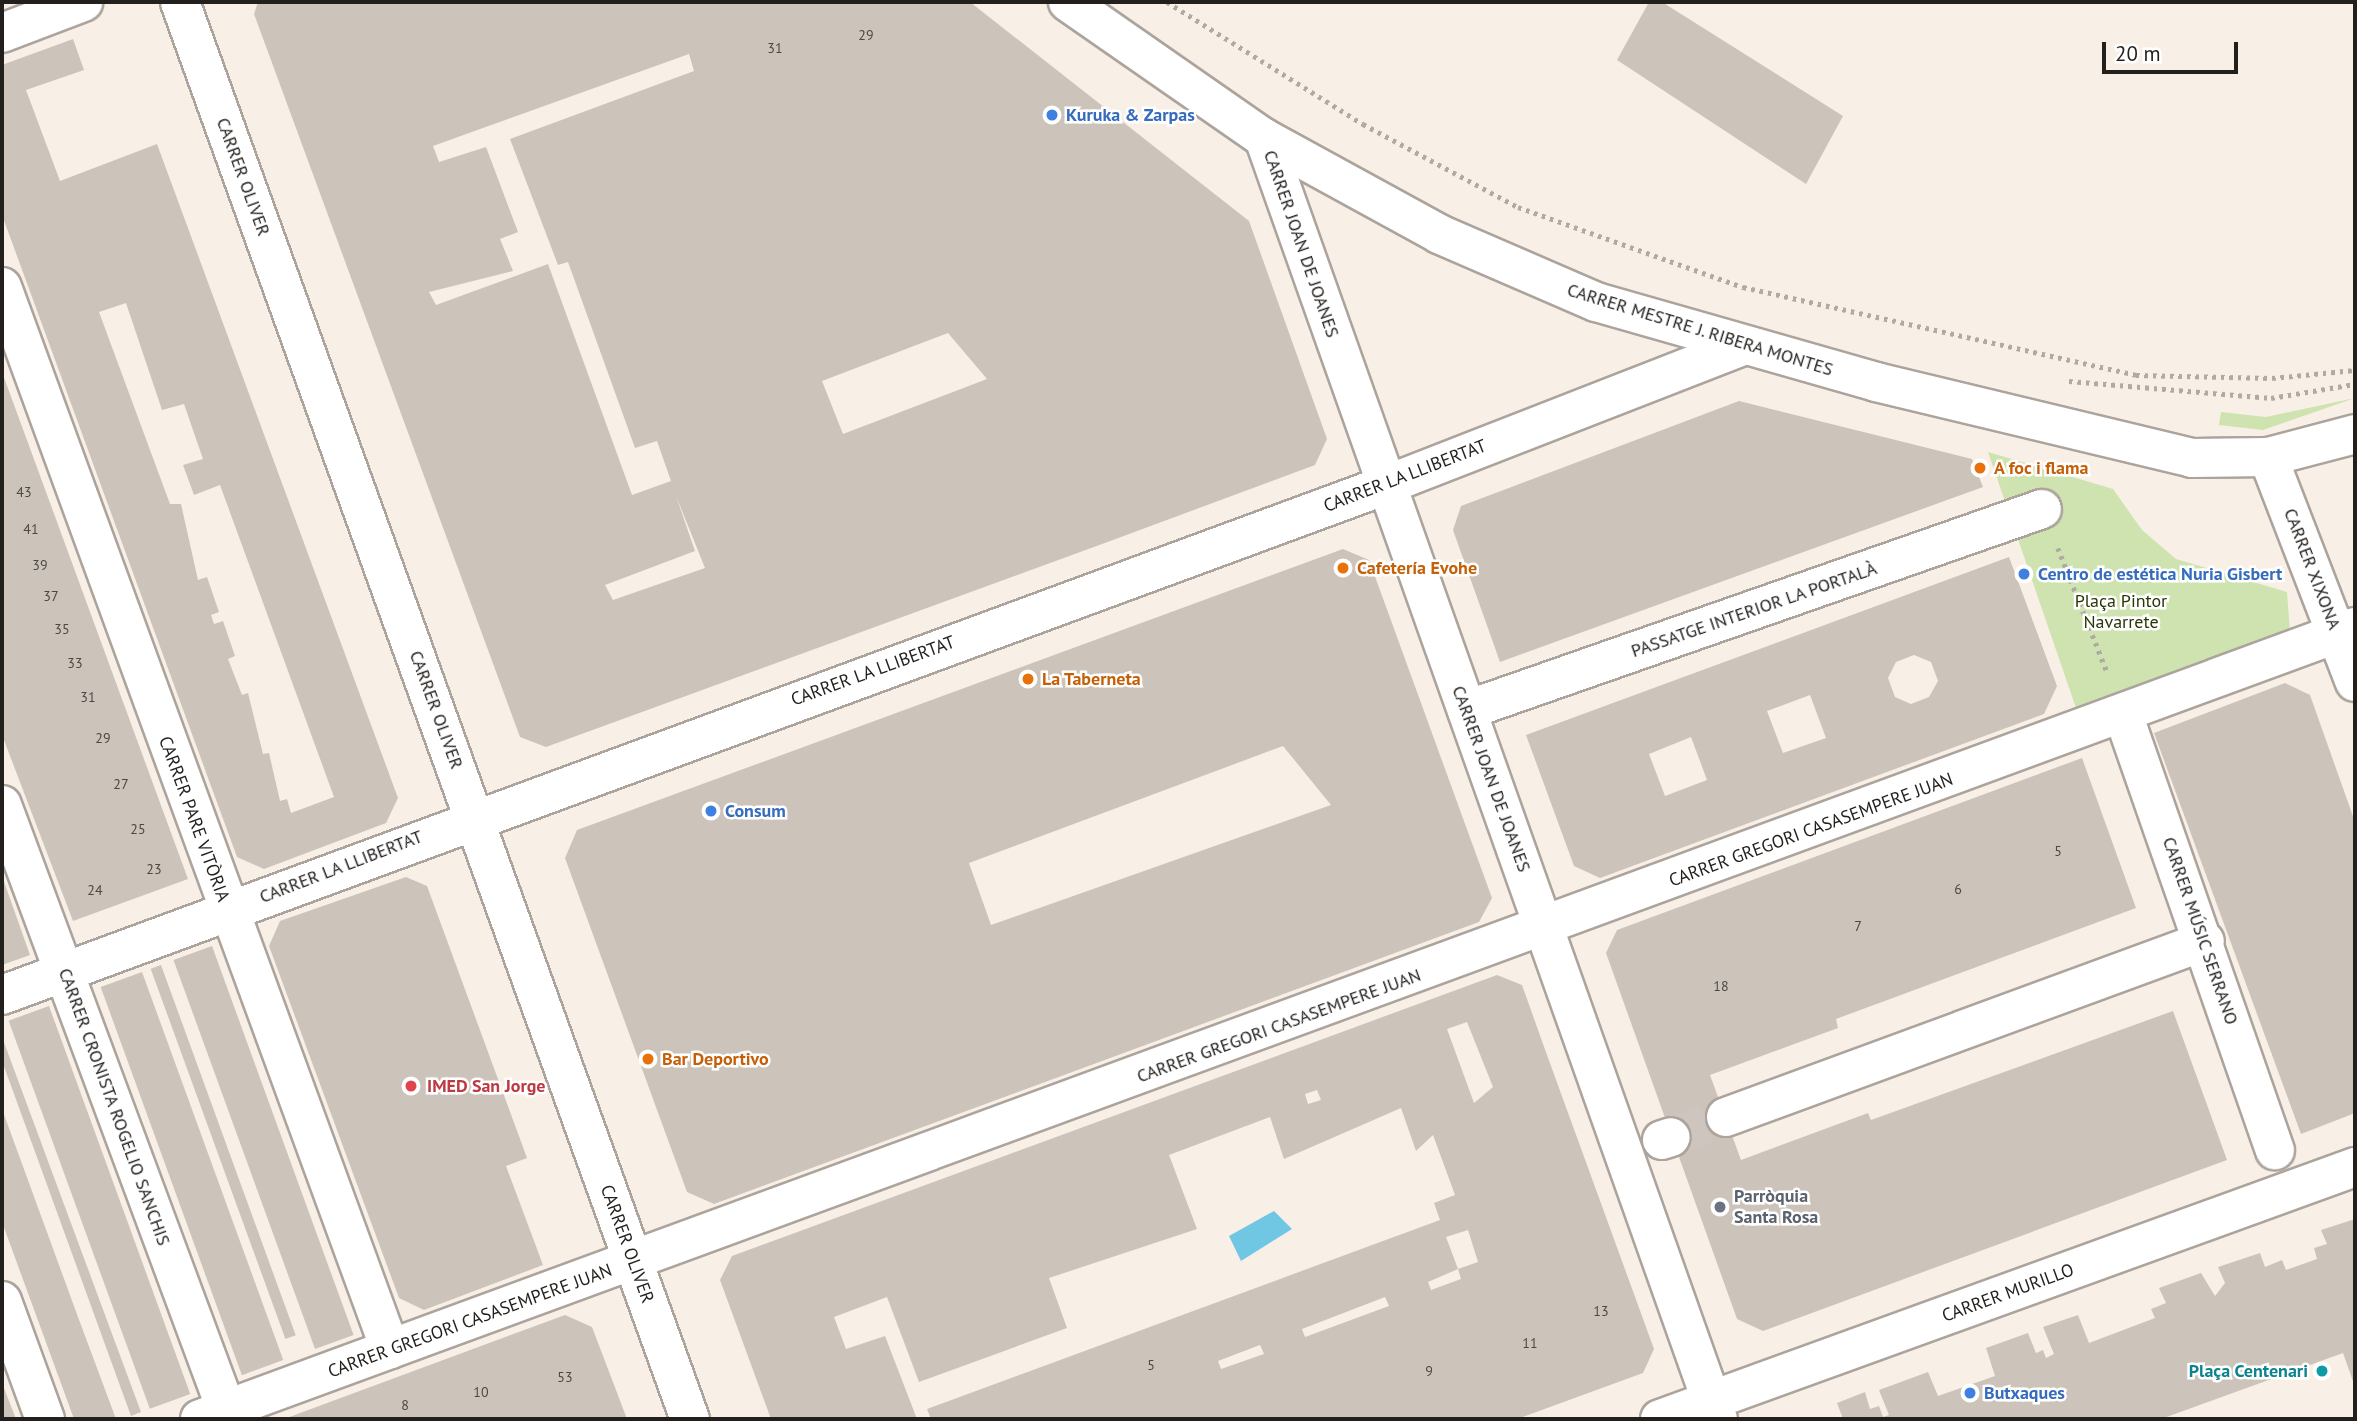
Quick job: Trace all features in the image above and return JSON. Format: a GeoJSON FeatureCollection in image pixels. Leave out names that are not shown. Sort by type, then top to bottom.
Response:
{"type":"FeatureCollection","features":[{"type":"Feature","properties":{"kind":"street"},"geometry":{"type":"LineString","coordinates":[[2,33],[83,2]]}},
{"type":"Feature","properties":{"kind":"street","name":"CARRER OLIVER"},"geometry":{"type":"LineString","coordinates":[[180,2],[690,1419]]}},
{"type":"Feature","properties":{"kind":"street","name":"CARRER MESTRE J. RIBERA MONTES"},"geometry":{"type":"LineString","coordinates":[[1068,2],[1264,138],[1510,268],[1596,302],[1743,346],[2147,450],[2204,459],[2268,457],[2355,434]]}},
{"type":"Feature","properties":{"kind":"street","name":"CARRER JOAN DE JOANES"},"geometry":{"type":"LineString","coordinates":[[1264,138],[1715,1410]]}},
{"type":"Feature","properties":{"kind":"street","name":"CARRER PARE VITÒRIA"},"geometry":{"type":"LineString","coordinates":[[2,287],[227,910],[390,1349]]}},
{"type":"Feature","properties":{"kind":"street","name":"CARRER LA LLIBERTAT"},"geometry":{"type":"LineString","coordinates":[[2,995],[474,816],[1386,485],[1743,346]]}},
{"type":"Feature","properties":{"kind":"street","name":"CARRER XIXONA"},"geometry":{"type":"LineString","coordinates":[[2268,457],[2346,631],[2355,682]]}},
{"type":"Feature","properties":{"kind":"street","name":"PASSATGE INTERIOR LA PORTALÀ"},"geometry":{"type":"LineString","coordinates":[[1466,710],[2042,509]]}},
{"type":"Feature","properties":{"kind":"street","name":"CARRER GREGORI CASASEMPERE JUAN"},"geometry":{"type":"LineString","coordinates":[[213,1414],[634,1263],[1544,929],[2346,631]]}},
{"type":"Feature","properties":{"kind":"street","name":"CARRER MÚSIC SERRANO"},"geometry":{"type":"LineString","coordinates":[[2123,714],[2205,941],[2275,1150]]}},
{"type":"Feature","properties":{"kind":"street","name":"CARRER CRONISTA ROGELIO SANCHIS"},"geometry":{"type":"LineString","coordinates":[[2,805],[63,973],[213,1414]]}},
{"type":"Feature","properties":{"kind":"street"},"geometry":{"type":"LineString","coordinates":[[1726,1117],[2205,941]]}},
{"type":"Feature","properties":{"kind":"street","name":"CARRER MURILLO"},"geometry":{"type":"LineString","coordinates":[[1660,1419],[1715,1410],[2355,1167]]}},
{"type":"Feature","properties":{"kind":"street"},"geometry":{"type":"LineString","coordinates":[[2,1301],[45,1419]]}},
{"type":"Feature","properties":{"kind":"path"},"geometry":{"type":"LineString","coordinates":[[1167,2],[1363,124],[1518,207],[1743,287],[2136,375],[2272,377],[2355,370]]}},
{"type":"Feature","properties":{"kind":"path"},"geometry":{"type":"LineString","coordinates":[[2062,379],[2271,398],[2355,384]]}},
{"type":"Feature","properties":{"kind":"path"},"geometry":{"type":"LineString","coordinates":[[2042,509],[2123,714]]}},
{"type":"Feature","properties":{"kind":"green space"},"geometry":{"type":"Polygon","coordinates":[[[2355,398],[2263,430],[2219,425],[2221,412],[2266,417],[2355,398]]]}},
{"type":"Feature","properties":{"kind":"green space","name":"Plaça Pintor Navarrete"},"geometry":{"type":"Polygon","coordinates":[[[1988,452],[2113,489],[2142,530],[2176,559],[2287,592],[2290,632],[2076,708],[1988,452]]]}},
{"type":"Feature","properties":{"kind":"water"},"geometry":{"type":"Polygon","coordinates":[[[1274,1211],[1292,1229],[1241,1261],[1229,1236],[1274,1211]]]}},
{"type":"Feature","properties":{"kind":"building"},"geometry":{"type":"Polygon","coordinates":[[[258,2],[970,2],[1249,221],[1327,439],[1315,465],[1113,540],[546,747],[520,737],[254,14],[258,2]],[[689,54],[433,146],[439,162],[486,147],[518,232],[500,239],[513,271],[429,292],[436,305],[548,264],[632,495],[671,481],[657,441],[635,448],[568,262],[558,265],[510,139],[694,71],[689,54]],[[948,333],[822,381],[843,434],[987,379],[948,333]],[[676,496],[695,551],[605,585],[613,600],[705,568],[676,496]]]}},
{"type":"Feature","properties":{"kind":"building"},"geometry":{"type":"Polygon","coordinates":[[[1649,2],[1662,2],[1843,116],[1806,184],[1617,60],[1649,2]]]}},
{"type":"Feature","properties":{"kind":"building"},"geometry":{"type":"Polygon","coordinates":[[[73,39],[84,70],[26,90],[60,181],[157,144],[398,798],[386,823],[264,869],[237,857],[2,215],[2,65],[73,39]],[[126,303],[99,312],[170,504],[181,504],[198,580],[207,577],[219,612],[211,615],[214,624],[223,621],[235,656],[228,659],[242,695],[248,693],[263,754],[269,753],[280,801],[287,799],[291,813],[334,797],[220,485],[194,495],[183,465],[203,459],[184,404],[162,410],[126,303]]]}},
{"type":"Feature","properties":{"kind":"building"},"geometry":{"type":"Polygon","coordinates":[[[2,372],[188,879],[73,921],[2,735],[2,372]]]}},
{"type":"Feature","properties":{"kind":"building"},"geometry":{"type":"Polygon","coordinates":[[[1739,401],[1972,459],[1983,487],[1500,662],[1453,530],[1461,506],[1739,401]]]}},
{"type":"Feature","properties":{"kind":"building"},"geometry":{"type":"Polygon","coordinates":[[[1343,549],[1369,560],[1492,898],[1479,922],[714,1204],[687,1192],[565,858],[577,830],[1343,549]],[[1283,746],[969,863],[991,925],[1331,805],[1283,746]]]}},
{"type":"Feature","properties":{"kind":"building"},"geometry":{"type":"Polygon","coordinates":[[[2009,557],[2057,686],[2044,714],[1600,878],[1574,866],[1526,735],[2009,557]],[[1914,655],[1896,662],[1888,678],[1895,697],[1911,704],[1929,697],[1938,681],[1931,662],[1914,655]],[[1810,695],[1767,711],[1783,753],[1826,738],[1810,695]],[[1691,737],[1649,754],[1665,796],[1707,780],[1691,737]]]}},
{"type":"Feature","properties":{"kind":"building"},"geometry":{"type":"Polygon","coordinates":[[[2285,683],[2310,695],[2355,822],[2355,1113],[2301,1134],[2154,733],[2285,683]]]}},
{"type":"Feature","properties":{"kind":"building"},"geometry":{"type":"Polygon","coordinates":[[[2082,758],[2136,908],[1836,1019],[1838,1028],[1710,1075],[1741,1160],[1868,1113],[1871,1120],[2173,1011],[2227,1160],[1763,1331],[1737,1319],[1606,953],[1617,930],[2082,758]]]}},
{"type":"Feature","properties":{"kind":"building"},"geometry":{"type":"Polygon","coordinates":[[[2,876],[30,955],[2,965],[2,876]]]}},
{"type":"Feature","properties":{"kind":"building","name":"IMED San Jorge"},"geometry":{"type":"Polygon","coordinates":[[[406,877],[427,886],[527,1158],[506,1166],[543,1265],[424,1310],[399,1298],[269,946],[280,921],[406,877]]]}},
{"type":"Feature","properties":{"kind":"building"},"geometry":{"type":"Polygon","coordinates":[[[212,946],[354,1335],[315,1349],[173,960],[212,946]]]}},
{"type":"Feature","properties":{"kind":"building"},"geometry":{"type":"Polygon","coordinates":[[[161,965],[296,1335],[285,1339],[151,969],[161,965]]]}},
{"type":"Feature","properties":{"kind":"building"},"geometry":{"type":"Polygon","coordinates":[[[142,972],[283,1360],[242,1375],[101,987],[142,972]]]}},
{"type":"Feature","properties":{"kind":"building"},"geometry":{"type":"Polygon","coordinates":[[[1497,975],[1522,985],[1654,1349],[1643,1373],[1517,1419],[931,1419],[927,1409],[1440,1220],[1434,1203],[1455,1195],[1433,1135],[1416,1151],[1401,1108],[1284,1159],[1270,1117],[1169,1155],[1197,1229],[1049,1278],[1067,1328],[919,1382],[887,1297],[834,1317],[846,1349],[885,1336],[917,1419],[771,1419],[720,1280],[732,1256],[1497,975]],[[1467,1022],[1447,1029],[1474,1103],[1493,1087],[1467,1022]],[[1317,1090],[1305,1094],[1308,1104],[1321,1100],[1317,1090]],[[1468,1230],[1446,1237],[1458,1269],[1478,1262],[1468,1230]],[[1458,1269],[1428,1282],[1431,1290],[1461,1279],[1458,1269]],[[1385,1297],[1302,1329],[1305,1337],[1389,1306],[1385,1297]],[[1260,1345],[1218,1361],[1221,1369],[1264,1354],[1260,1345]]]}},
{"type":"Feature","properties":{"kind":"building"},"geometry":{"type":"Polygon","coordinates":[[[49,1006],[190,1394],[150,1409],[9,1021],[49,1006]]]}},
{"type":"Feature","properties":{"kind":"building"},"geometry":{"type":"Polygon","coordinates":[[[2,1037],[141,1412],[131,1416],[2,1061],[2,1037]]]}},
{"type":"Feature","properties":{"kind":"building"},"geometry":{"type":"Polygon","coordinates":[[[2,1109],[116,1419],[74,1419],[2,1222],[2,1109]]]}},
{"type":"Feature","properties":{"kind":"building"},"geometry":{"type":"Polygon","coordinates":[[[2355,1219],[2355,1387],[2343,1353],[2161,1419],[1843,1419],[1837,1403],[1865,1392],[1870,1409],[1879,1406],[1883,1417],[1889,1415],[1879,1390],[1928,1372],[1938,1396],[1995,1376],[1986,1348],[2028,1333],[2036,1353],[2043,1350],[2046,1358],[2054,1354],[2043,1327],[2078,1315],[2089,1343],[2155,1318],[2151,1309],[2166,1303],[2159,1288],[2201,1273],[2215,1296],[2225,1283],[2218,1267],[2260,1253],[2265,1267],[2282,1260],[2286,1270],[2317,1259],[2314,1248],[2327,1244],[2321,1230],[2355,1219]]]}},
{"type":"Feature","properties":{"kind":"building"},"geometry":{"type":"Polygon","coordinates":[[[565,1315],[592,1327],[627,1419],[284,1419],[565,1315]]]}},
{"type":"Feature","properties":{"kind":"building"},"geometry":{"type":"Polygon","coordinates":[[[2,1383],[16,1419],[2,1419],[2,1383]]]}},
{"type":"Feature","properties":{"kind":"tunnel"},"geometry":{"type":"LineString","coordinates":[[1671,1137],[1726,1117]]}},
{"type":"Feature","properties":{"kind":"place","name":"Kuruka & Zarpas"},"geometry":{"type":"Point","coordinates":[1052,115]}},
{"type":"Feature","properties":{"kind":"place","name":"A foc i flama"},"geometry":{"type":"Point","coordinates":[1980,468]}},
{"type":"Feature","properties":{"kind":"place","name":"Cafetería Evohe"},"geometry":{"type":"Point","coordinates":[1343,568]}},
{"type":"Feature","properties":{"kind":"place","name":"Centro de estética Nuria Gisbert"},"geometry":{"type":"Point","coordinates":[2024,574]}},
{"type":"Feature","properties":{"kind":"place","name":"La Taberneta"},"geometry":{"type":"Point","coordinates":[1028,679]}},
{"type":"Feature","properties":{"kind":"place","name":"Consum"},"geometry":{"type":"Point","coordinates":[711,811]}},
{"type":"Feature","properties":{"kind":"place","name":"Bar Deportivo"},"geometry":{"type":"Point","coordinates":[648,1059]}},
{"type":"Feature","properties":{"kind":"place","name":"IMED San Jorge"},"geometry":{"type":"Point","coordinates":[411,1086]}},
{"type":"Feature","properties":{"kind":"place","name":"Parròquia Santa Rosa"},"geometry":{"type":"Point","coordinates":[1720,1207]}},
{"type":"Feature","properties":{"kind":"place","name":"Plaça Centenari"},"geometry":{"type":"Point","coordinates":[2322,1371]}},
{"type":"Feature","properties":{"kind":"place","name":"Butxaques"},"geometry":{"type":"Point","coordinates":[1970,1393]}}]}
